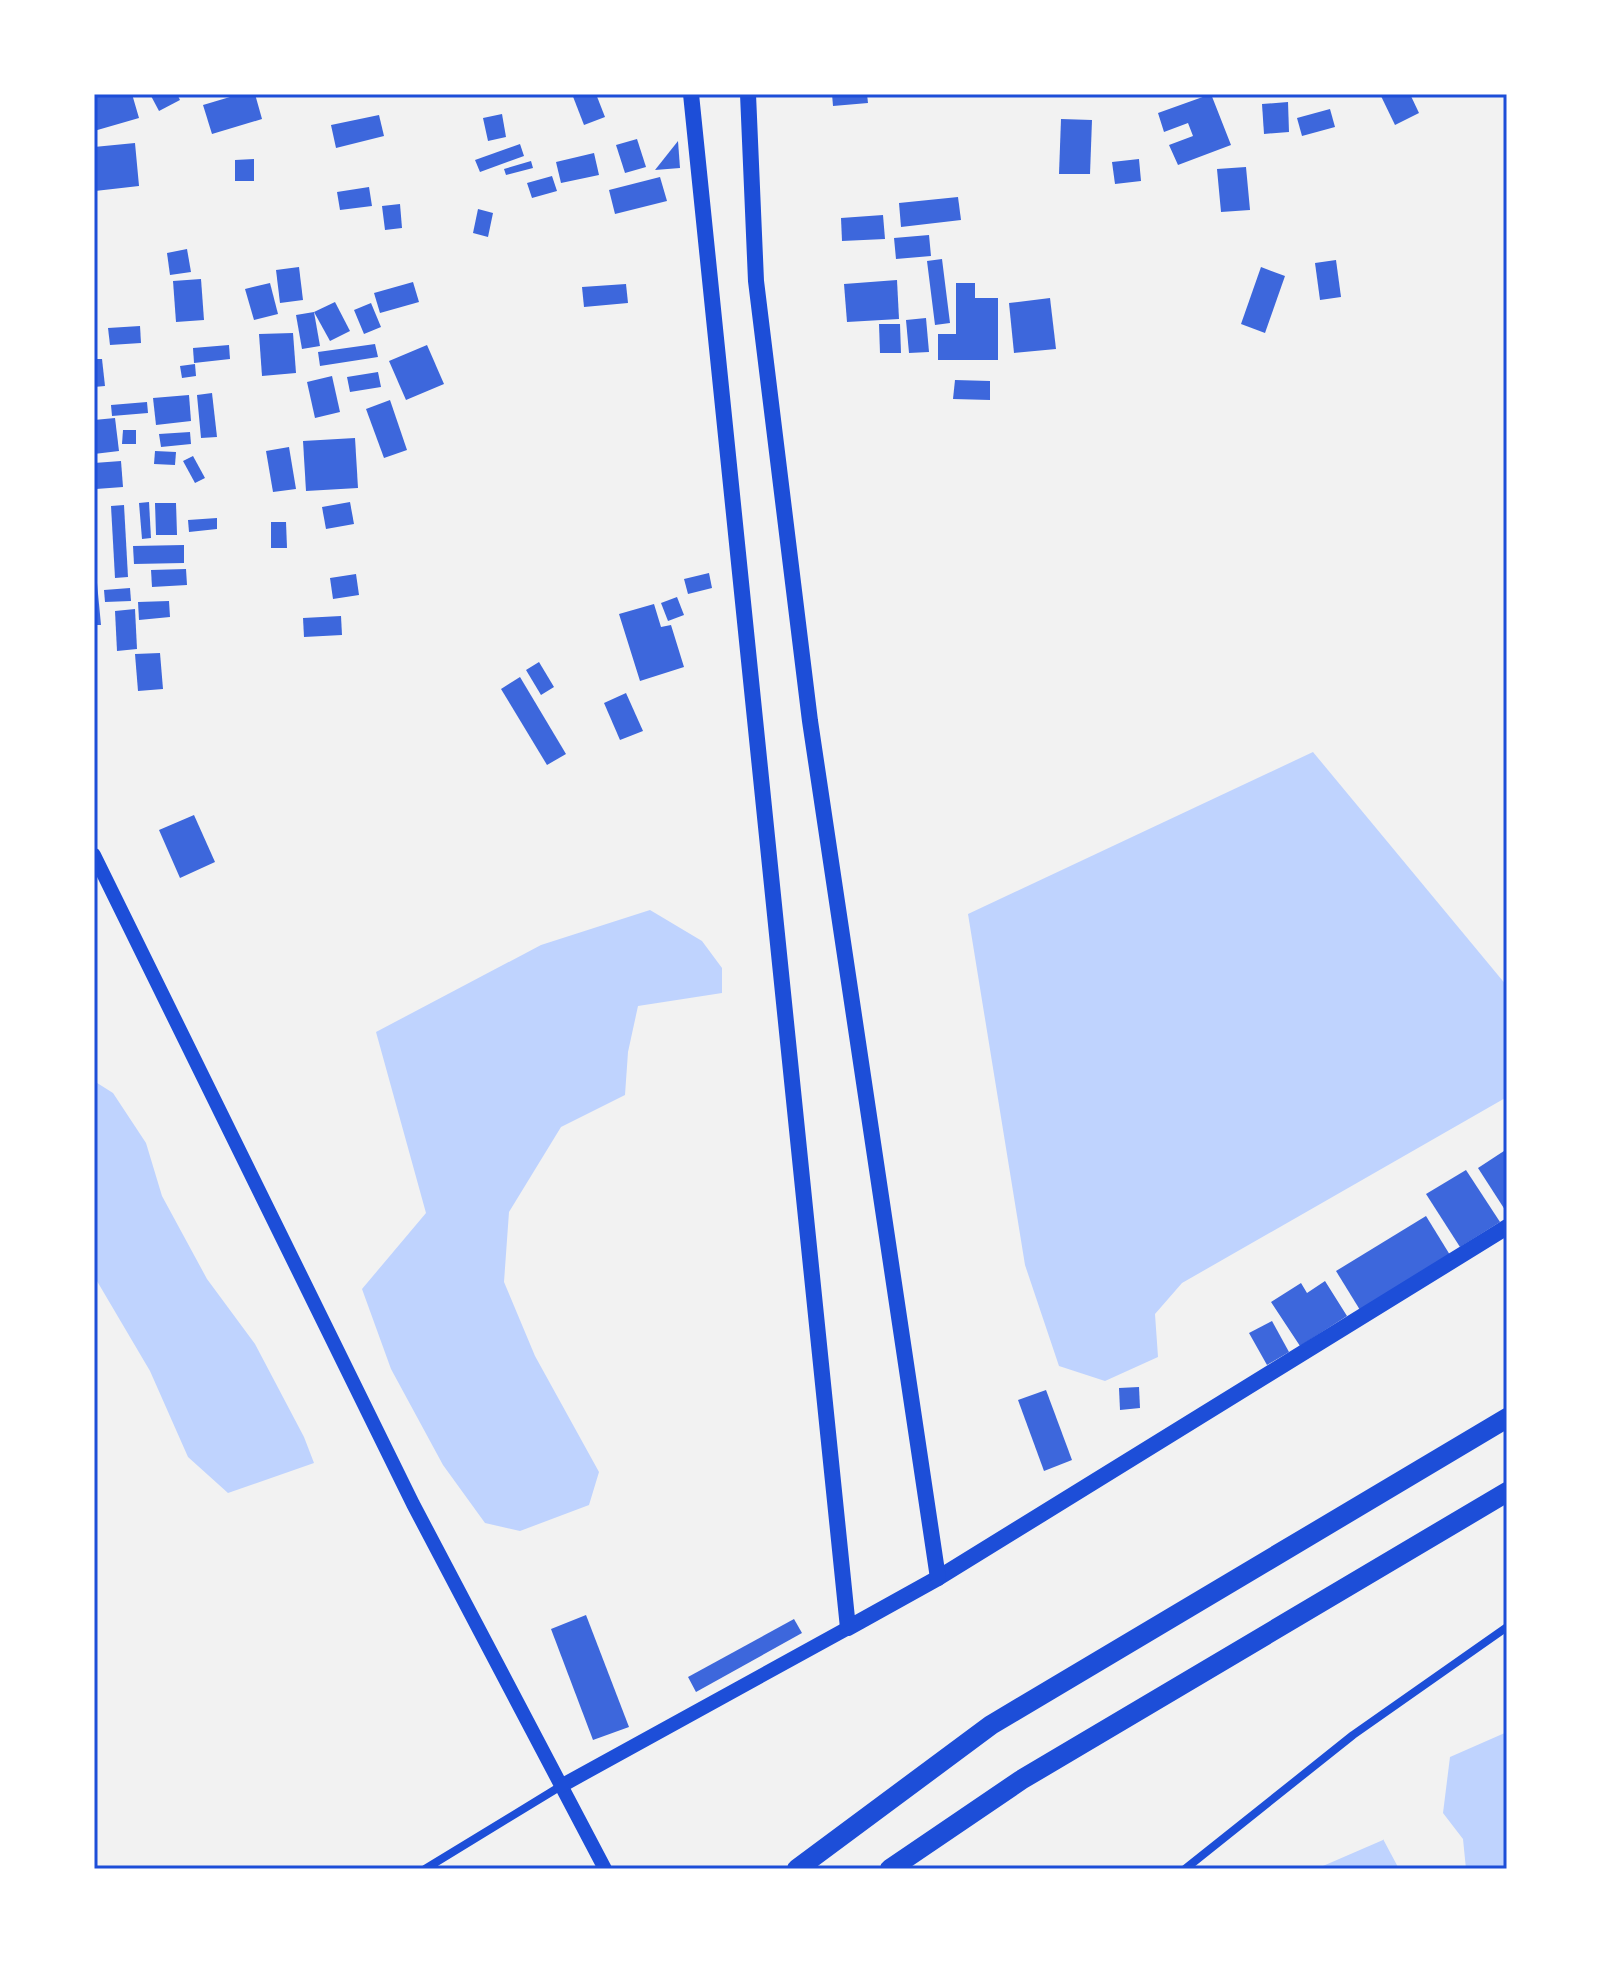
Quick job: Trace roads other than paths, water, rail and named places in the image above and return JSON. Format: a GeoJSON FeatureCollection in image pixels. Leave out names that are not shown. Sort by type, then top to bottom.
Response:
{"type":"FeatureCollection","features":[{"type":"Feature","properties":{"kind":"main road"},"geometry":{"type":"LineString","coordinates":[[691,94],[848,1628],[938,1578],[1507,1227]]}},
{"type":"Feature","properties":{"kind":"main road"},"geometry":{"type":"LineString","coordinates":[[748,94],[756,281],[810,721],[938,1578]]}},
{"type":"Feature","properties":{"kind":"main road"},"geometry":{"type":"LineString","coordinates":[[797,1869],[991,1725],[1507,1418]]}},
{"type":"Feature","properties":{"kind":"main road"},"geometry":{"type":"LineString","coordinates":[[890,1869],[1021,1780],[1507,1492]]}},
{"type":"Feature","properties":{"kind":"street"},"geometry":{"type":"LineString","coordinates":[[94,855],[413,1504],[605,1869]]}},
{"type":"Feature","properties":{"kind":"street"},"geometry":{"type":"LineString","coordinates":[[1185,1869],[1353,1735],[1507,1627]]}},
{"type":"Feature","properties":{"kind":"street"},"geometry":{"type":"LineString","coordinates":[[425,1869],[561,1786],[848,1628]]}},
{"type":"Feature","properties":{"kind":"water"},"geometry":{"type":"Polygon","coordinates":[[[1313,752],[1507,986],[1507,1097],[1182,1283],[1155,1314],[1158,1357],[1105,1381],[1059,1366],[1025,1265],[968,914],[1313,752]]]}},
{"type":"Feature","properties":{"kind":"water"},"geometry":{"type":"Polygon","coordinates":[[[650,910],[702,941],[722,968],[722,993],[638,1006],[628,1052],[625,1095],[561,1127],[509,1212],[504,1282],[535,1356],[599,1472],[589,1505],[520,1531],[485,1523],[443,1465],[391,1369],[362,1289],[426,1213],[376,1032],[541,945],[650,910]]]}},
{"type":"Feature","properties":{"kind":"water"},"geometry":{"type":"Polygon","coordinates":[[[94,1081],[113,1093],[146,1143],[162,1196],[207,1279],[255,1344],[304,1437],[314,1463],[228,1493],[188,1457],[150,1371],[94,1276],[94,1081]]]}},
{"type":"Feature","properties":{"kind":"water"},"geometry":{"type":"Polygon","coordinates":[[[1507,1732],[1507,1869],[1466,1869],[1463,1839],[1443,1813],[1450,1757],[1507,1732]]]}},
{"type":"Feature","properties":{"kind":"water"},"geometry":{"type":"Polygon","coordinates":[[[1383,1840],[1399,1869],[1316,1869],[1383,1840]]]}}]}
